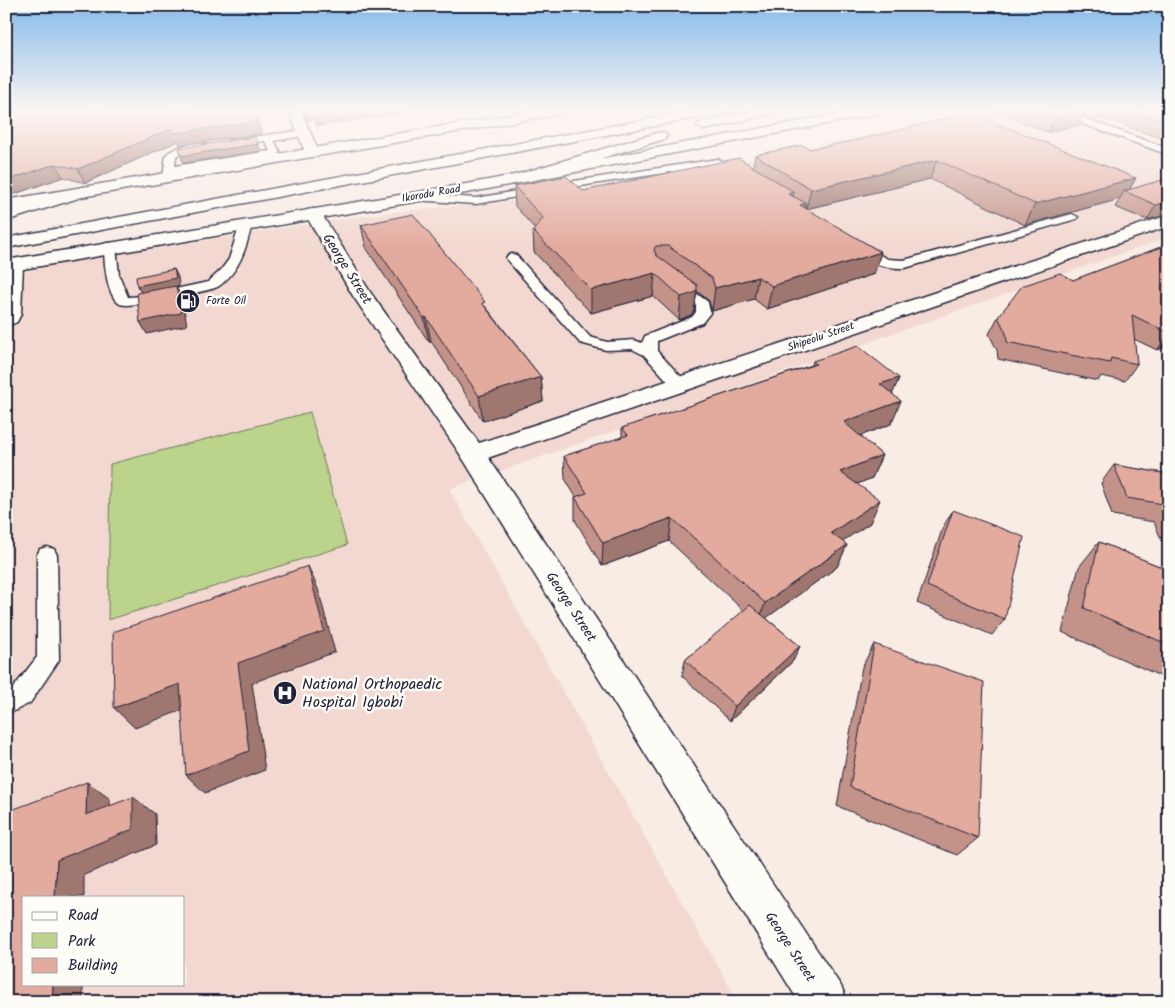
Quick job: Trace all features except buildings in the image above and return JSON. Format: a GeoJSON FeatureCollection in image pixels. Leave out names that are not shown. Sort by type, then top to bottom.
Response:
{"type":"FeatureCollection","features":[{"type":"Feature","properties":{"kind":"main road"},"geometry":{"type":"LineString","coordinates":[[6,205],[82,192],[168,173],[284,156]]}},
{"type":"Feature","properties":{"kind":"main road"},"geometry":{"type":"LineString","coordinates":[[279,177],[394,156]]}},
{"type":"Feature","properties":{"kind":"main road"},"geometry":{"type":"LineString","coordinates":[[6,243],[471,156]]}},
{"type":"Feature","properties":{"kind":"main road"},"geometry":{"type":"LineString","coordinates":[[520,178],[595,156]]}},
{"type":"Feature","properties":{"kind":"main road","name":"Ikorodu Road"},"geometry":{"type":"LineString","coordinates":[[12,265],[110,246],[414,198],[520,178],[561,179],[655,156]]}},
{"type":"Feature","properties":{"kind":"main road"},"geometry":{"type":"LineString","coordinates":[[6,216],[82,192]]}},
{"type":"Feature","properties":{"kind":"main road","name":"George Street"},"geometry":{"type":"LineString","coordinates":[[313,214],[362,296],[473,454],[825,1002]]}},
{"type":"Feature","properties":{"kind":"main road"},"geometry":{"type":"LineString","coordinates":[[6,227],[45,220]]}},
{"type":"Feature","properties":{"kind":"main road","name":"Shipeolu Street"},"geometry":{"type":"LineString","coordinates":[[473,454],[1169,220]]}},
{"type":"Feature","properties":{"kind":"lane"},"geometry":{"type":"LineString","coordinates":[[170,156],[168,173],[258,156]]}},
{"type":"Feature","properties":{"kind":"lane"},"geometry":{"type":"LineString","coordinates":[[710,156],[752,181]]}},
{"type":"Feature","properties":{"kind":"lane"},"geometry":{"type":"LineString","coordinates":[[414,198],[476,201],[561,179],[718,162]]}},
{"type":"Feature","properties":{"kind":"lane"},"geometry":{"type":"LineString","coordinates":[[842,239],[876,260],[892,266],[1072,217]]}},
{"type":"Feature","properties":{"kind":"lane"},"geometry":{"type":"LineString","coordinates":[[110,246],[111,275],[115,285],[124,300],[142,300],[212,285],[220,280],[230,269],[239,252],[246,224]]}},
{"type":"Feature","properties":{"kind":"lane"},"geometry":{"type":"LineString","coordinates":[[512,258],[585,340],[606,346],[634,344],[649,352],[680,385]]}},
{"type":"Feature","properties":{"kind":"lane"},"geometry":{"type":"LineString","coordinates":[[6,323],[12,319],[14,314],[12,265]]}},
{"type":"Feature","properties":{"kind":"lane"},"geometry":{"type":"LineString","coordinates":[[649,352],[650,339],[697,320],[703,313],[703,305],[667,278]]}},
{"type":"Feature","properties":{"kind":"lane"},"geometry":{"type":"LineString","coordinates":[[6,704],[22,695],[48,660],[47,555]]}},
{"type":"Feature","properties":{"kind":"shaded area","name":"National Orthopaedic Hospital Igbobi"},"geometry":{"type":"Polygon","coordinates":[[[765,156],[1169,156],[1169,237],[449,489],[738,1002],[6,1002],[6,284],[20,274],[50,265],[384,213],[593,192],[765,156]]]}},
{"type":"Feature","properties":{"kind":"green space"},"geometry":{"type":"Polygon","coordinates":[[[310,412],[347,545],[108,620],[110,464],[310,412]]]}},
{"type":"Feature","properties":{"kind":"place","name":"Forte Oil"},"geometry":{"type":"Point","coordinates":[188,301]}},
{"type":"Feature","properties":{"kind":"place","name":"National Orthopaedic Hospital Igbobi"},"geometry":{"type":"Point","coordinates":[285,693]}}]}
